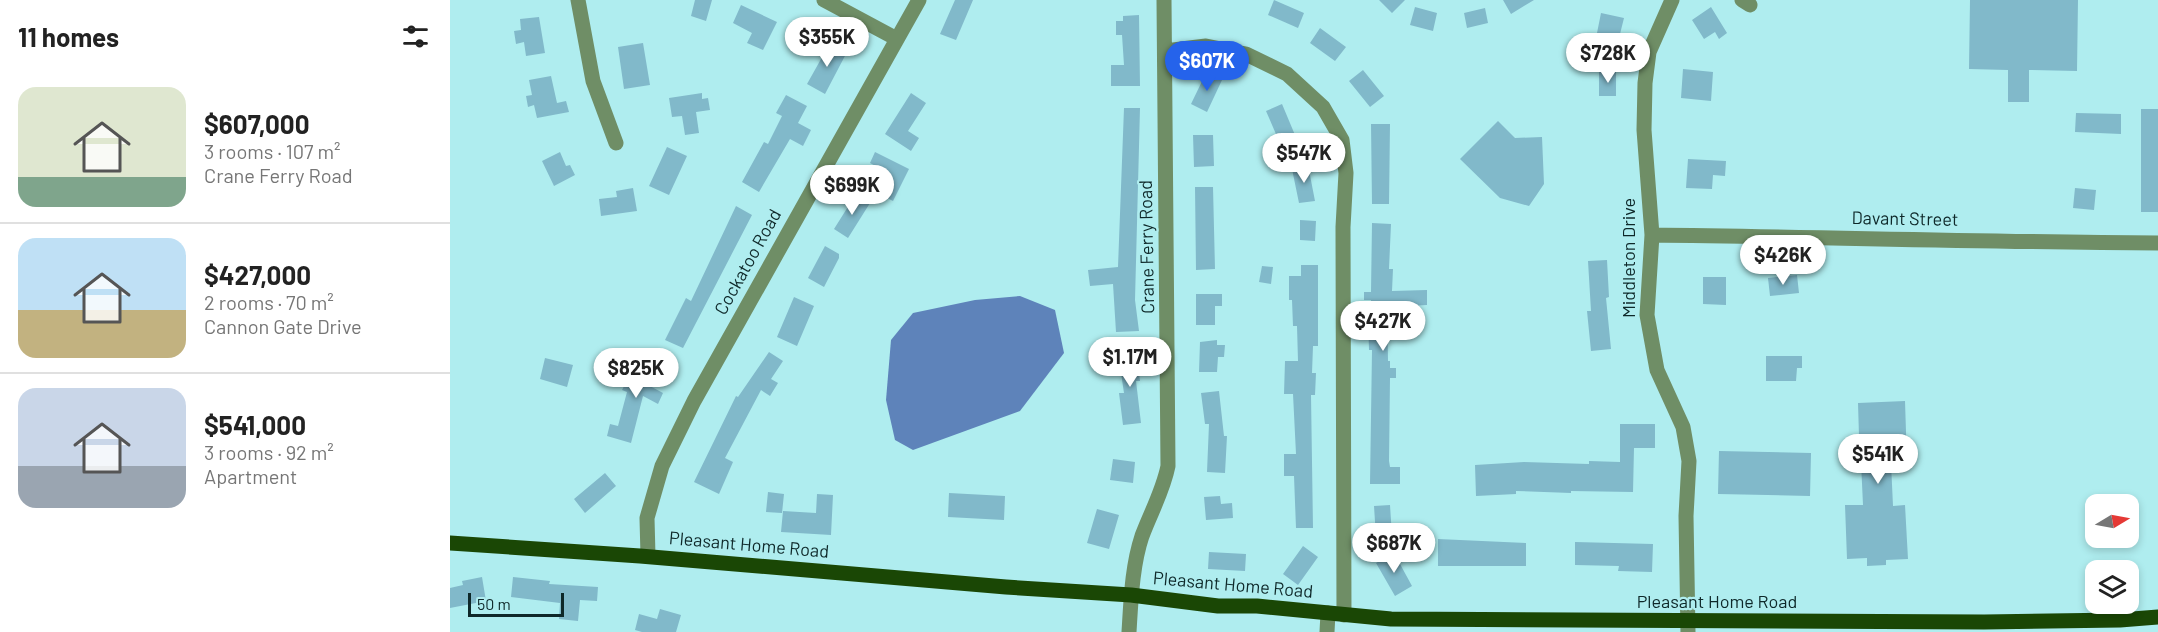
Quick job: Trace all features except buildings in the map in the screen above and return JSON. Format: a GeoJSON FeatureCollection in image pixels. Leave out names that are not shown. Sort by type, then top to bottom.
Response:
{"type":"FeatureCollection","features":[{"type":"Feature","properties":{"kind":"main road","name":"Pleasant Home Road"},"geometry":{"type":"LineString","coordinates":[[450,543],[648,556],[1006,587],[1131,595],[1218,606],[1257,606],[1391,619],[1498,626],[1688,627],[2120,620],[2158,617]]}},
{"type":"Feature","properties":{"kind":"street"},"geometry":{"type":"LineString","coordinates":[[578,0],[593,81],[616,143]]}},
{"type":"Feature","properties":{"kind":"street"},"geometry":{"type":"LineString","coordinates":[[824,0],[897,39]]}},
{"type":"Feature","properties":{"kind":"street","name":"Cockatoo Road"},"geometry":{"type":"LineString","coordinates":[[648,556],[646,519],[662,466],[693,401],[919,0]]}},
{"type":"Feature","properties":{"kind":"street","name":"Crane Ferry Road"},"geometry":{"type":"LineString","coordinates":[[1129,632],[1131,595],[1142,536],[1165,482],[1168,466],[1164,0]]}},
{"type":"Feature","properties":{"kind":"street","name":"Middleton Drive"},"geometry":{"type":"LineString","coordinates":[[1672,0],[1649,52],[1645,83],[1644,130],[1652,235],[1647,315],[1657,370],[1683,426],[1689,461],[1686,516],[1688,627]]}},
{"type":"Feature","properties":{"kind":"street"},"geometry":{"type":"LineString","coordinates":[[1165,51],[1206,46],[1246,54],[1287,74],[1323,107],[1342,140],[1346,173],[1336,614],[1327,632]]}},
{"type":"Feature","properties":{"kind":"street","name":"Davant Street"},"geometry":{"type":"LineString","coordinates":[[1652,235],[2158,243]]}},
{"type":"Feature","properties":{"kind":"water"},"geometry":{"type":"Polygon","coordinates":[[[1020,296],[1055,310],[1064,353],[1020,411],[913,450],[895,440],[886,400],[891,340],[913,313],[975,300],[1020,296]]]}}]}
